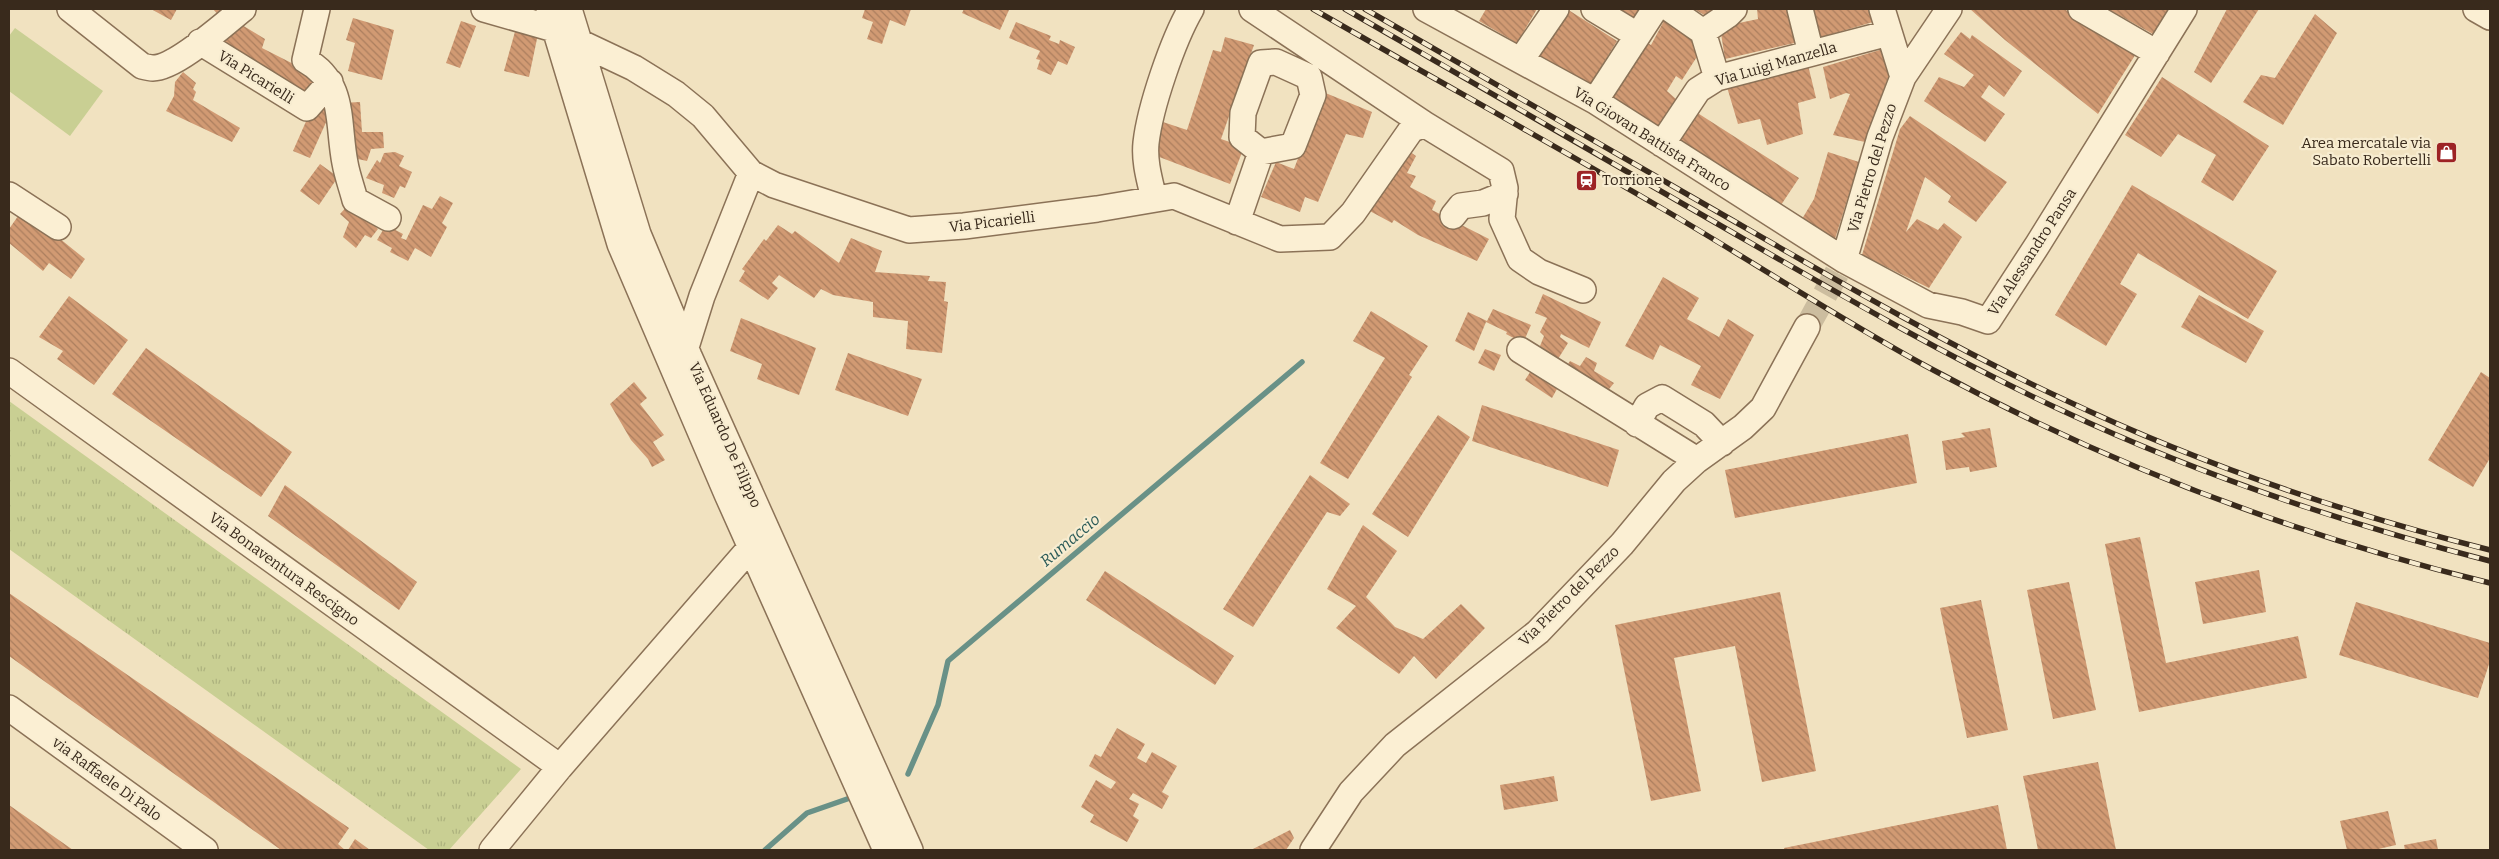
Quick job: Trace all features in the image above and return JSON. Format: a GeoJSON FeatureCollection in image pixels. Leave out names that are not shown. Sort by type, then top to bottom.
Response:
{"type":"FeatureCollection","features":[{"type":"Feature","properties":{"kind":"street","name":"Via Picarielli"},"geometry":{"type":"LineString","coordinates":[[70,9],[142,66],[154,68],[169,64],[243,9]]}},
{"type":"Feature","properties":{"kind":"street"},"geometry":{"type":"LineString","coordinates":[[317,9],[304,60],[320,68],[330,82],[338,106],[345,163],[355,200],[388,218]]}},
{"type":"Feature","properties":{"kind":"street"},"geometry":{"type":"LineString","coordinates":[[484,9],[552,19]]}},
{"type":"Feature","properties":{"kind":"street","name":"Via Eduardo De Filippo"},"geometry":{"type":"LineString","coordinates":[[569,9],[638,234],[686,347],[910,850]]}},
{"type":"Feature","properties":{"kind":"street"},"geometry":{"type":"LineString","coordinates":[[1154,200],[1146,164],[1146,142],[1160,85],[1191,9]]}},
{"type":"Feature","properties":{"kind":"street"},"geometry":{"type":"LineString","coordinates":[[1252,9],[1508,182]]}},
{"type":"Feature","properties":{"kind":"street","name":"Via Giovan Battista Franco"},"geometry":{"type":"LineString","coordinates":[[1426,9],[1460,17],[1522,60],[1595,102],[1844,260],[1870,274]]}},
{"type":"Feature","properties":{"kind":"street"},"geometry":{"type":"LineString","coordinates":[[1522,60],[1556,9]]}},
{"type":"Feature","properties":{"kind":"street"},"geometry":{"type":"LineString","coordinates":[[1594,9],[1637,35]]}},
{"type":"Feature","properties":{"kind":"street"},"geometry":{"type":"LineString","coordinates":[[1595,102],[1655,9]]}},
{"type":"Feature","properties":{"kind":"street"},"geometry":{"type":"LineString","coordinates":[[1670,9],[1703,32],[1718,78]]}},
{"type":"Feature","properties":{"kind":"street"},"geometry":{"type":"LineString","coordinates":[[1703,32],[1734,9]]}},
{"type":"Feature","properties":{"kind":"street"},"geometry":{"type":"LineString","coordinates":[[1800,9],[1811,53]]}},
{"type":"Feature","properties":{"kind":"street"},"geometry":{"type":"LineString","coordinates":[[1882,9],[1903,77]]}},
{"type":"Feature","properties":{"kind":"street"},"geometry":{"type":"LineString","coordinates":[[2081,9],[2157,53],[2184,9]]}},
{"type":"Feature","properties":{"kind":"street"},"geometry":{"type":"LineString","coordinates":[[2476,9],[2490,17]]}},
{"type":"Feature","properties":{"kind":"street","name":"Via Pietro del Pezzo"},"geometry":{"type":"LineString","coordinates":[[1844,260],[1880,137],[1903,77],[1942,11]]}},
{"type":"Feature","properties":{"kind":"street","name":"Via Eduardo De Filippo"},"geometry":{"type":"LineString","coordinates":[[552,19],[620,244],[886,850]]}},
{"type":"Feature","properties":{"kind":"street","name":"Via Luigi Manzella"},"geometry":{"type":"LineString","coordinates":[[1662,144],[1698,90],[1718,78],[1890,32]]}},
{"type":"Feature","properties":{"kind":"street","name":"Via Picarielli"},"geometry":{"type":"LineString","coordinates":[[200,42],[306,108],[330,82]]}},
{"type":"Feature","properties":{"kind":"street","name":"Via Picarielli"},"geometry":{"type":"LineString","coordinates":[[579,42],[634,68],[676,94],[703,116],[751,173],[774,185],[910,230],[964,226],[1174,196],[1280,239],[1330,237],[1353,213],[1411,130],[1424,124]]}},
{"type":"Feature","properties":{"kind":"street","name":"Via Alessandro Pansa"},"geometry":{"type":"LineString","coordinates":[[1870,274],[1928,305],[1990,320],[2157,53]]}},
{"type":"Feature","properties":{"kind":"street"},"geometry":{"type":"LineString","coordinates":[[1237,222],[1261,152]]}},
{"type":"Feature","properties":{"kind":"street"},"geometry":{"type":"LineString","coordinates":[[686,347],[702,296],[751,173]]}},
{"type":"Feature","properties":{"kind":"street"},"geometry":{"type":"LineString","coordinates":[[1453,216],[1461,206],[1484,203],[1508,182]]}},
{"type":"Feature","properties":{"kind":"street"},"geometry":{"type":"LineString","coordinates":[[1508,182],[1502,219],[1520,259],[1539,272],[1582,290]]}},
{"type":"Feature","properties":{"kind":"street"},"geometry":{"type":"LineString","coordinates":[[9,195],[58,227]]}},
{"type":"Feature","properties":{"kind":"street","name":"Via Pietro del Pezzo"},"geometry":{"type":"LineString","coordinates":[[1313,850],[1351,792],[1395,745],[1538,632],[1622,544],[1674,481],[1696,460],[1722,443],[1764,408],[1807,327]]}},
{"type":"Feature","properties":{"kind":"street"},"geometry":{"type":"LineString","coordinates":[[1520,350],[1696,460]]}},
{"type":"Feature","properties":{"kind":"street","name":"Via Bonaventura Rescigno"},"geometry":{"type":"LineString","coordinates":[[9,371],[560,767]]}},
{"type":"Feature","properties":{"kind":"street"},"geometry":{"type":"LineString","coordinates":[[1638,424],[1647,406],[1662,398],[1704,424],[1722,443]]}},
{"type":"Feature","properties":{"kind":"street"},"geometry":{"type":"LineString","coordinates":[[492,850],[560,767],[751,546]]}},
{"type":"Feature","properties":{"kind":"street","name":"via Raffaele Di Palo"},"geometry":{"type":"LineString","coordinates":[[9,708],[205,850]]}},
{"type":"Feature","properties":{"kind":"green space"},"geometry":{"type":"Polygon","coordinates":[[[15,28],[103,91],[70,136],[9,91],[9,36],[15,28]]]}},
{"type":"Feature","properties":{"kind":"green space"},"geometry":{"type":"Polygon","coordinates":[[[9,401],[521,769],[449,850],[429,850],[9,549],[9,401]]]}},
{"type":"Feature","properties":{"kind":"building"},"geometry":{"type":"Polygon","coordinates":[[[151,9],[177,9],[171,20],[151,9]]]}},
{"type":"Feature","properties":{"kind":"building"},"geometry":{"type":"Polygon","coordinates":[[[213,9],[233,9],[222,19],[213,9]]]}},
{"type":"Feature","properties":{"kind":"building"},"geometry":{"type":"Polygon","coordinates":[[[865,9],[911,9],[905,26],[890,20],[882,44],[867,39],[873,22],[862,18],[865,9]]]}},
{"type":"Feature","properties":{"kind":"building"},"geometry":{"type":"Polygon","coordinates":[[[964,9],[1009,10],[1000,30],[962,13],[964,9]]]}},
{"type":"Feature","properties":{"kind":"building"},"geometry":{"type":"Polygon","coordinates":[[[1486,9],[1537,9],[1517,43],[1479,21],[1486,9]]]}},
{"type":"Feature","properties":{"kind":"building"},"geometry":{"type":"Polygon","coordinates":[[[1567,9],[1617,41],[1588,88],[1537,57],[1567,9]]]}},
{"type":"Feature","properties":{"kind":"building"},"geometry":{"type":"Polygon","coordinates":[[[1613,9],[1641,9],[1633,21],[1613,9]]]}},
{"type":"Feature","properties":{"kind":"building"},"geometry":{"type":"Polygon","coordinates":[[[1694,9],[1719,9],[1713,20],[1694,9]]]}},
{"type":"Feature","properties":{"kind":"building"},"geometry":{"type":"Polygon","coordinates":[[[1757,9],[1792,9],[1799,42],[1725,59],[1720,27],[1758,19],[1757,9]]]}},
{"type":"Feature","properties":{"kind":"building"},"geometry":{"type":"Polygon","coordinates":[[[1811,9],[1870,9],[1873,22],[1815,39],[1811,9]]]}},
{"type":"Feature","properties":{"kind":"building"},"geometry":{"type":"Polygon","coordinates":[[[1970,9],[2064,9],[2139,49],[2098,114],[2005,40],[1970,9]]]}},
{"type":"Feature","properties":{"kind":"building"},"geometry":{"type":"Polygon","coordinates":[[[2108,9],[2168,9],[2153,34],[2108,9]]]}},
{"type":"Feature","properties":{"kind":"building"},"geometry":{"type":"Polygon","coordinates":[[[2227,9],[2259,9],[2211,83],[2194,72],[2227,9]]]}},
{"type":"Feature","properties":{"kind":"building"},"geometry":{"type":"Polygon","coordinates":[[[2315,14],[2337,33],[2283,125],[2243,102],[2261,75],[2275,78],[2315,14]]]}},
{"type":"Feature","properties":{"kind":"building"},"geometry":{"type":"Polygon","coordinates":[[[353,18],[394,30],[382,80],[348,71],[355,43],[346,40],[353,18]]]}},
{"type":"Feature","properties":{"kind":"building"},"geometry":{"type":"Polygon","coordinates":[[[1665,19],[1696,43],[1693,48],[1700,52],[1682,80],[1676,76],[1667,91],[1677,100],[1659,129],[1613,96],[1646,42],[1651,45],[1665,19]]]}},
{"type":"Feature","properties":{"kind":"building"},"geometry":{"type":"Polygon","coordinates":[[[461,21],[476,26],[460,68],[446,63],[461,21]]]}},
{"type":"Feature","properties":{"kind":"building"},"geometry":{"type":"Polygon","coordinates":[[[237,22],[265,39],[262,48],[321,78],[311,102],[214,48],[237,22]]]}},
{"type":"Feature","properties":{"kind":"building"},"geometry":{"type":"Polygon","coordinates":[[[1016,22],[1051,36],[1049,40],[1059,44],[1060,40],[1075,47],[1067,65],[1058,61],[1051,75],[1037,69],[1040,60],[1036,59],[1040,51],[1009,38],[1016,22]]]}},
{"type":"Feature","properties":{"kind":"building"},"geometry":{"type":"Polygon","coordinates":[[[516,28],[538,34],[529,77],[504,71],[516,28]]]}},
{"type":"Feature","properties":{"kind":"building"},"geometry":{"type":"Polygon","coordinates":[[[1961,32],[1970,39],[1972,35],[2022,71],[2004,97],[1989,85],[1981,97],[2005,114],[1985,142],[1924,101],[1939,77],[1964,87],[1974,75],[1944,54],[1961,32]]]}},
{"type":"Feature","properties":{"kind":"building"},"geometry":{"type":"Polygon","coordinates":[[[1225,37],[1254,45],[1221,139],[1244,147],[1230,184],[1154,155],[1163,122],[1187,130],[1213,50],[1221,52],[1225,37]]]}},
{"type":"Feature","properties":{"kind":"building"},"geometry":{"type":"Polygon","coordinates":[[[1883,49],[1889,75],[1865,142],[1833,135],[1850,94],[1846,93],[1830,99],[1823,67],[1883,49]]]}},
{"type":"Feature","properties":{"kind":"building"},"geometry":{"type":"Polygon","coordinates":[[[1808,65],[1816,98],[1798,103],[1803,134],[1767,145],[1760,119],[1738,124],[1727,87],[1808,65]]]}},
{"type":"Feature","properties":{"kind":"building"},"geometry":{"type":"Polygon","coordinates":[[[183,72],[196,83],[193,89],[196,92],[193,100],[240,128],[232,142],[166,111],[174,96],[175,82],[183,72]]]}},
{"type":"Feature","properties":{"kind":"building"},"geometry":{"type":"Polygon","coordinates":[[[2162,77],[2269,146],[2233,201],[2201,182],[2216,155],[2178,134],[2161,157],[2125,135],[2162,77]]]}},
{"type":"Feature","properties":{"kind":"building"},"geometry":{"type":"Polygon","coordinates":[[[1323,92],[1372,112],[1363,138],[1346,134],[1318,202],[1305,197],[1300,212],[1261,197],[1276,162],[1294,169],[1323,92]]]}},
{"type":"Feature","properties":{"kind":"building"},"geometry":{"type":"Polygon","coordinates":[[[315,101],[332,109],[310,158],[293,151],[315,101]]]}},
{"type":"Feature","properties":{"kind":"building"},"geometry":{"type":"Polygon","coordinates":[[[360,102],[362,132],[383,132],[384,148],[371,149],[367,161],[344,156],[341,103],[360,102]]]}},
{"type":"Feature","properties":{"kind":"building"},"geometry":{"type":"Polygon","coordinates":[[[1696,112],[1799,178],[1779,208],[1677,144],[1696,112]]]}},
{"type":"Feature","properties":{"kind":"building"},"geometry":{"type":"Polygon","coordinates":[[[1910,116],[2007,182],[1976,222],[1948,202],[1951,196],[1925,177],[1906,232],[1917,219],[1938,230],[1944,223],[1962,237],[1929,288],[1862,255],[1900,129],[1910,116]]]}},
{"type":"Feature","properties":{"kind":"building"},"geometry":{"type":"Polygon","coordinates":[[[1406,149],[1416,156],[1407,173],[1416,176],[1410,187],[1436,201],[1432,210],[1489,239],[1477,261],[1418,235],[1394,220],[1392,223],[1368,210],[1406,149]]]}},
{"type":"Feature","properties":{"kind":"building"},"geometry":{"type":"Polygon","coordinates":[[[395,152],[404,156],[399,166],[412,172],[405,188],[400,186],[394,198],[382,193],[384,185],[366,178],[377,160],[380,163],[384,153],[395,152]]]}},
{"type":"Feature","properties":{"kind":"building"},"geometry":{"type":"Polygon","coordinates":[[[1828,152],[1859,162],[1835,239],[1799,224],[1814,199],[1828,152]]]}},
{"type":"Feature","properties":{"kind":"building"},"geometry":{"type":"Polygon","coordinates":[[[320,164],[338,177],[319,205],[300,191],[320,164]]]}},
{"type":"Feature","properties":{"kind":"building"},"geometry":{"type":"Polygon","coordinates":[[[2132,185],[2277,271],[2248,319],[2138,253],[2120,284],[2137,294],[2106,346],[2055,315],[2132,185]]]}},
{"type":"Feature","properties":{"kind":"building"},"geometry":{"type":"Polygon","coordinates":[[[440,196],[453,203],[442,223],[447,227],[431,257],[415,248],[408,261],[390,252],[392,248],[377,240],[386,225],[403,234],[401,238],[406,240],[423,205],[432,209],[440,196]]]}},
{"type":"Feature","properties":{"kind":"building"},"geometry":{"type":"Polygon","coordinates":[[[350,203],[378,229],[371,238],[365,235],[356,248],[343,237],[349,222],[340,214],[350,203]]]}},
{"type":"Feature","properties":{"kind":"building"},"geometry":{"type":"Polygon","coordinates":[[[23,209],[85,259],[71,279],[49,263],[43,271],[9,243],[9,229],[23,209]]]}},
{"type":"Feature","properties":{"kind":"building"},"geometry":{"type":"Polygon","coordinates":[[[778,225],[792,234],[795,231],[839,263],[851,238],[882,251],[875,272],[930,276],[928,281],[946,282],[944,301],[948,302],[942,353],[906,349],[908,321],[873,317],[873,302],[833,295],[821,289],[814,298],[779,275],[772,283],[778,288],[768,300],[739,281],[745,271],[742,269],[764,239],[766,241],[778,225]]]}},
{"type":"Feature","properties":{"kind":"building"},"geometry":{"type":"Polygon","coordinates":[[[1663,277],[1699,298],[1687,319],[1719,337],[1728,319],[1754,335],[1720,399],[1691,385],[1701,366],[1660,345],[1653,360],[1625,346],[1663,277]]]}},
{"type":"Feature","properties":{"kind":"building"},"geometry":{"type":"Polygon","coordinates":[[[1543,294],[1601,322],[1589,348],[1561,334],[1560,337],[1568,343],[1558,359],[1540,346],[1544,336],[1540,332],[1547,318],[1535,313],[1543,294]]]}},
{"type":"Feature","properties":{"kind":"building"},"geometry":{"type":"Polygon","coordinates":[[[2199,295],[2264,331],[2246,363],[2181,327],[2199,295]]]}},
{"type":"Feature","properties":{"kind":"building"},"geometry":{"type":"Polygon","coordinates":[[[69,296],[128,340],[94,385],[57,359],[63,351],[39,337],[69,296]]]}},
{"type":"Feature","properties":{"kind":"building"},"geometry":{"type":"Polygon","coordinates":[[[1493,309],[1531,325],[1523,343],[1506,334],[1507,332],[1486,322],[1474,351],[1455,341],[1468,312],[1487,321],[1493,309]]]}},
{"type":"Feature","properties":{"kind":"building"},"geometry":{"type":"Polygon","coordinates":[[[1371,311],[1428,346],[1409,375],[1412,377],[1348,479],[1320,463],[1385,358],[1353,341],[1371,311]]]}},
{"type":"Feature","properties":{"kind":"building"},"geometry":{"type":"Polygon","coordinates":[[[741,318],[816,348],[799,395],[757,379],[762,364],[730,351],[741,318]]]}},
{"type":"Feature","properties":{"kind":"building"},"geometry":{"type":"Polygon","coordinates":[[[146,348],[292,452],[261,497],[112,394],[146,348]]]}},
{"type":"Feature","properties":{"kind":"building"},"geometry":{"type":"Polygon","coordinates":[[[1485,349],[1501,355],[1494,371],[1478,363],[1485,349]]]}},
{"type":"Feature","properties":{"kind":"building"},"geometry":{"type":"Polygon","coordinates":[[[848,353],[922,379],[908,416],[835,390],[848,353]]]}},
{"type":"Feature","properties":{"kind":"building"},"geometry":{"type":"Polygon","coordinates":[[[1586,357],[1597,363],[1594,371],[1614,383],[1601,399],[1561,375],[1570,361],[1580,366],[1586,357]]]}},
{"type":"Feature","properties":{"kind":"building"},"geometry":{"type":"Polygon","coordinates":[[[1536,363],[1562,380],[1552,398],[1525,380],[1536,363]]]}},
{"type":"Feature","properties":{"kind":"building"},"geometry":{"type":"Polygon","coordinates":[[[2481,372],[2490,378],[2490,458],[2473,487],[2428,460],[2481,372]]]}},
{"type":"Feature","properties":{"kind":"building"},"geometry":{"type":"Polygon","coordinates":[[[634,382],[647,398],[640,404],[664,435],[653,442],[665,460],[652,467],[648,459],[631,440],[610,404],[634,382]]]}},
{"type":"Feature","properties":{"kind":"building"},"geometry":{"type":"Polygon","coordinates":[[[1482,405],[1619,450],[1608,487],[1472,441],[1482,405]]]}},
{"type":"Feature","properties":{"kind":"building"},"geometry":{"type":"Polygon","coordinates":[[[1438,415],[1470,437],[1408,537],[1372,514],[1438,415]]]}},
{"type":"Feature","properties":{"kind":"building"},"geometry":{"type":"Polygon","coordinates":[[[1990,428],[1997,467],[1970,472],[1969,467],[1946,470],[1942,441],[1965,437],[1961,433],[1990,428]]]}},
{"type":"Feature","properties":{"kind":"building"},"geometry":{"type":"Polygon","coordinates":[[[1908,434],[1917,483],[1735,518],[1725,470],[1908,434]]]}},
{"type":"Feature","properties":{"kind":"building"},"geometry":{"type":"Polygon","coordinates":[[[1310,475],[1350,504],[1340,516],[1327,512],[1253,627],[1223,609],[1310,475]]]}},
{"type":"Feature","properties":{"kind":"building"},"geometry":{"type":"Polygon","coordinates":[[[285,485],[417,582],[399,610],[268,516],[285,485]]]}},
{"type":"Feature","properties":{"kind":"building"},"geometry":{"type":"Polygon","coordinates":[[[1363,525],[1397,551],[1366,597],[1395,627],[1423,639],[1461,604],[1485,628],[1436,679],[1414,656],[1399,674],[1336,628],[1356,606],[1327,589],[1363,525]]]}},
{"type":"Feature","properties":{"kind":"building"},"geometry":{"type":"Polygon","coordinates":[[[2140,537],[2166,663],[2298,636],[2307,678],[2139,712],[2105,544],[2140,537]]]}},
{"type":"Feature","properties":{"kind":"building"},"geometry":{"type":"Polygon","coordinates":[[[2259,570],[2266,612],[2203,624],[2195,582],[2259,570]]]}},
{"type":"Feature","properties":{"kind":"building"},"geometry":{"type":"Polygon","coordinates":[[[1105,571],[1234,656],[1215,685],[1086,600],[1105,571]]]}},
{"type":"Feature","properties":{"kind":"building"},"geometry":{"type":"Polygon","coordinates":[[[2069,582],[2096,710],[2053,719],[2027,590],[2069,582]]]}},
{"type":"Feature","properties":{"kind":"building"},"geometry":{"type":"Polygon","coordinates":[[[1780,592],[1816,771],[1762,782],[1735,646],[1674,658],[1701,791],[1651,801],[1615,625],[1780,592]]]}},
{"type":"Feature","properties":{"kind":"building"},"geometry":{"type":"Polygon","coordinates":[[[9,593],[349,828],[338,844],[345,850],[281,850],[9,656],[9,593]]]}},
{"type":"Feature","properties":{"kind":"building"},"geometry":{"type":"Polygon","coordinates":[[[1981,600],[2008,730],[1967,738],[1940,608],[1981,600]]]}},
{"type":"Feature","properties":{"kind":"building"},"geometry":{"type":"Polygon","coordinates":[[[2356,602],[2490,643],[2490,661],[2478,698],[2339,655],[2356,602]]]}},
{"type":"Feature","properties":{"kind":"building"},"geometry":{"type":"Polygon","coordinates":[[[1117,728],[1145,744],[1137,758],[1146,763],[1152,752],[1177,766],[1162,792],[1169,796],[1162,809],[1133,793],[1129,799],[1139,804],[1133,816],[1139,820],[1127,842],[1090,822],[1094,815],[1081,807],[1096,780],[1111,789],[1116,782],[1089,766],[1095,754],[1101,757],[1117,728]]]}},
{"type":"Feature","properties":{"kind":"building"},"geometry":{"type":"Polygon","coordinates":[[[2098,762],[2116,850],[2038,850],[2023,776],[2098,762]]]}},
{"type":"Feature","properties":{"kind":"building"},"geometry":{"type":"Polygon","coordinates":[[[1554,776],[1558,801],[1504,810],[1500,785],[1554,776]]]}},
{"type":"Feature","properties":{"kind":"building"},"geometry":{"type":"Polygon","coordinates":[[[9,805],[73,850],[9,850],[9,805]]]}},
{"type":"Feature","properties":{"kind":"building"},"geometry":{"type":"Polygon","coordinates":[[[1998,805],[2007,850],[1784,850],[1784,848],[1998,805]]]}},
{"type":"Feature","properties":{"kind":"building"},"geometry":{"type":"Polygon","coordinates":[[[2388,811],[2396,845],[2374,850],[2347,850],[2340,821],[2388,811]]]}},
{"type":"Feature","properties":{"kind":"building"},"geometry":{"type":"Polygon","coordinates":[[[1290,830],[1294,838],[1286,850],[1251,850],[1290,830]]]}},
{"type":"Feature","properties":{"kind":"building"},"geometry":{"type":"Polygon","coordinates":[[[355,839],[370,850],[348,850],[355,839]]]}},
{"type":"Feature","properties":{"kind":"building"},"geometry":{"type":"Polygon","coordinates":[[[2436,839],[2438,850],[2405,850],[2404,845],[2436,839]]]}},
{"type":"Feature","properties":{"kind":"waterway","name":"Rumaccio"},"geometry":{"type":"LineString","coordinates":[[908,774],[938,705],[948,661],[1302,362]]}},
{"type":"Feature","properties":{"kind":"waterway","name":"Rumaccio"},"geometry":{"type":"LineString","coordinates":[[765,850],[807,813],[850,798]]}},
{"type":"Feature","properties":{"kind":"tunnel"},"geometry":{"type":"LineString","coordinates":[[1807,327],[1844,260]]}},
{"type":"Feature","properties":{"kind":"railway"},"geometry":{"type":"LineString","coordinates":[[1313,9],[1576,158],[1825,308],[1924,365],[1991,400],[2130,464],[2272,519],[2417,564],[2490,583]]}},
{"type":"Feature","properties":{"kind":"railway"},"geometry":{"type":"LineString","coordinates":[[1345,9],[1848,299],[1975,368],[2061,410],[2166,456],[2272,496],[2380,531],[2490,561]]}},
{"type":"Feature","properties":{"kind":"railway"},"geometry":{"type":"LineString","coordinates":[[1365,9],[1850,288],[1977,357],[2063,399],[2167,445],[2273,485],[2381,520],[2490,550]]}},
{"type":"Feature","properties":{"kind":"place","name":"Area mercatale via Sabato Robertelli"},"geometry":{"type":"Point","coordinates":[2447,152]}},
{"type":"Feature","properties":{"kind":"place","name":"Torrione"},"geometry":{"type":"Point","coordinates":[1586,180]}}]}
